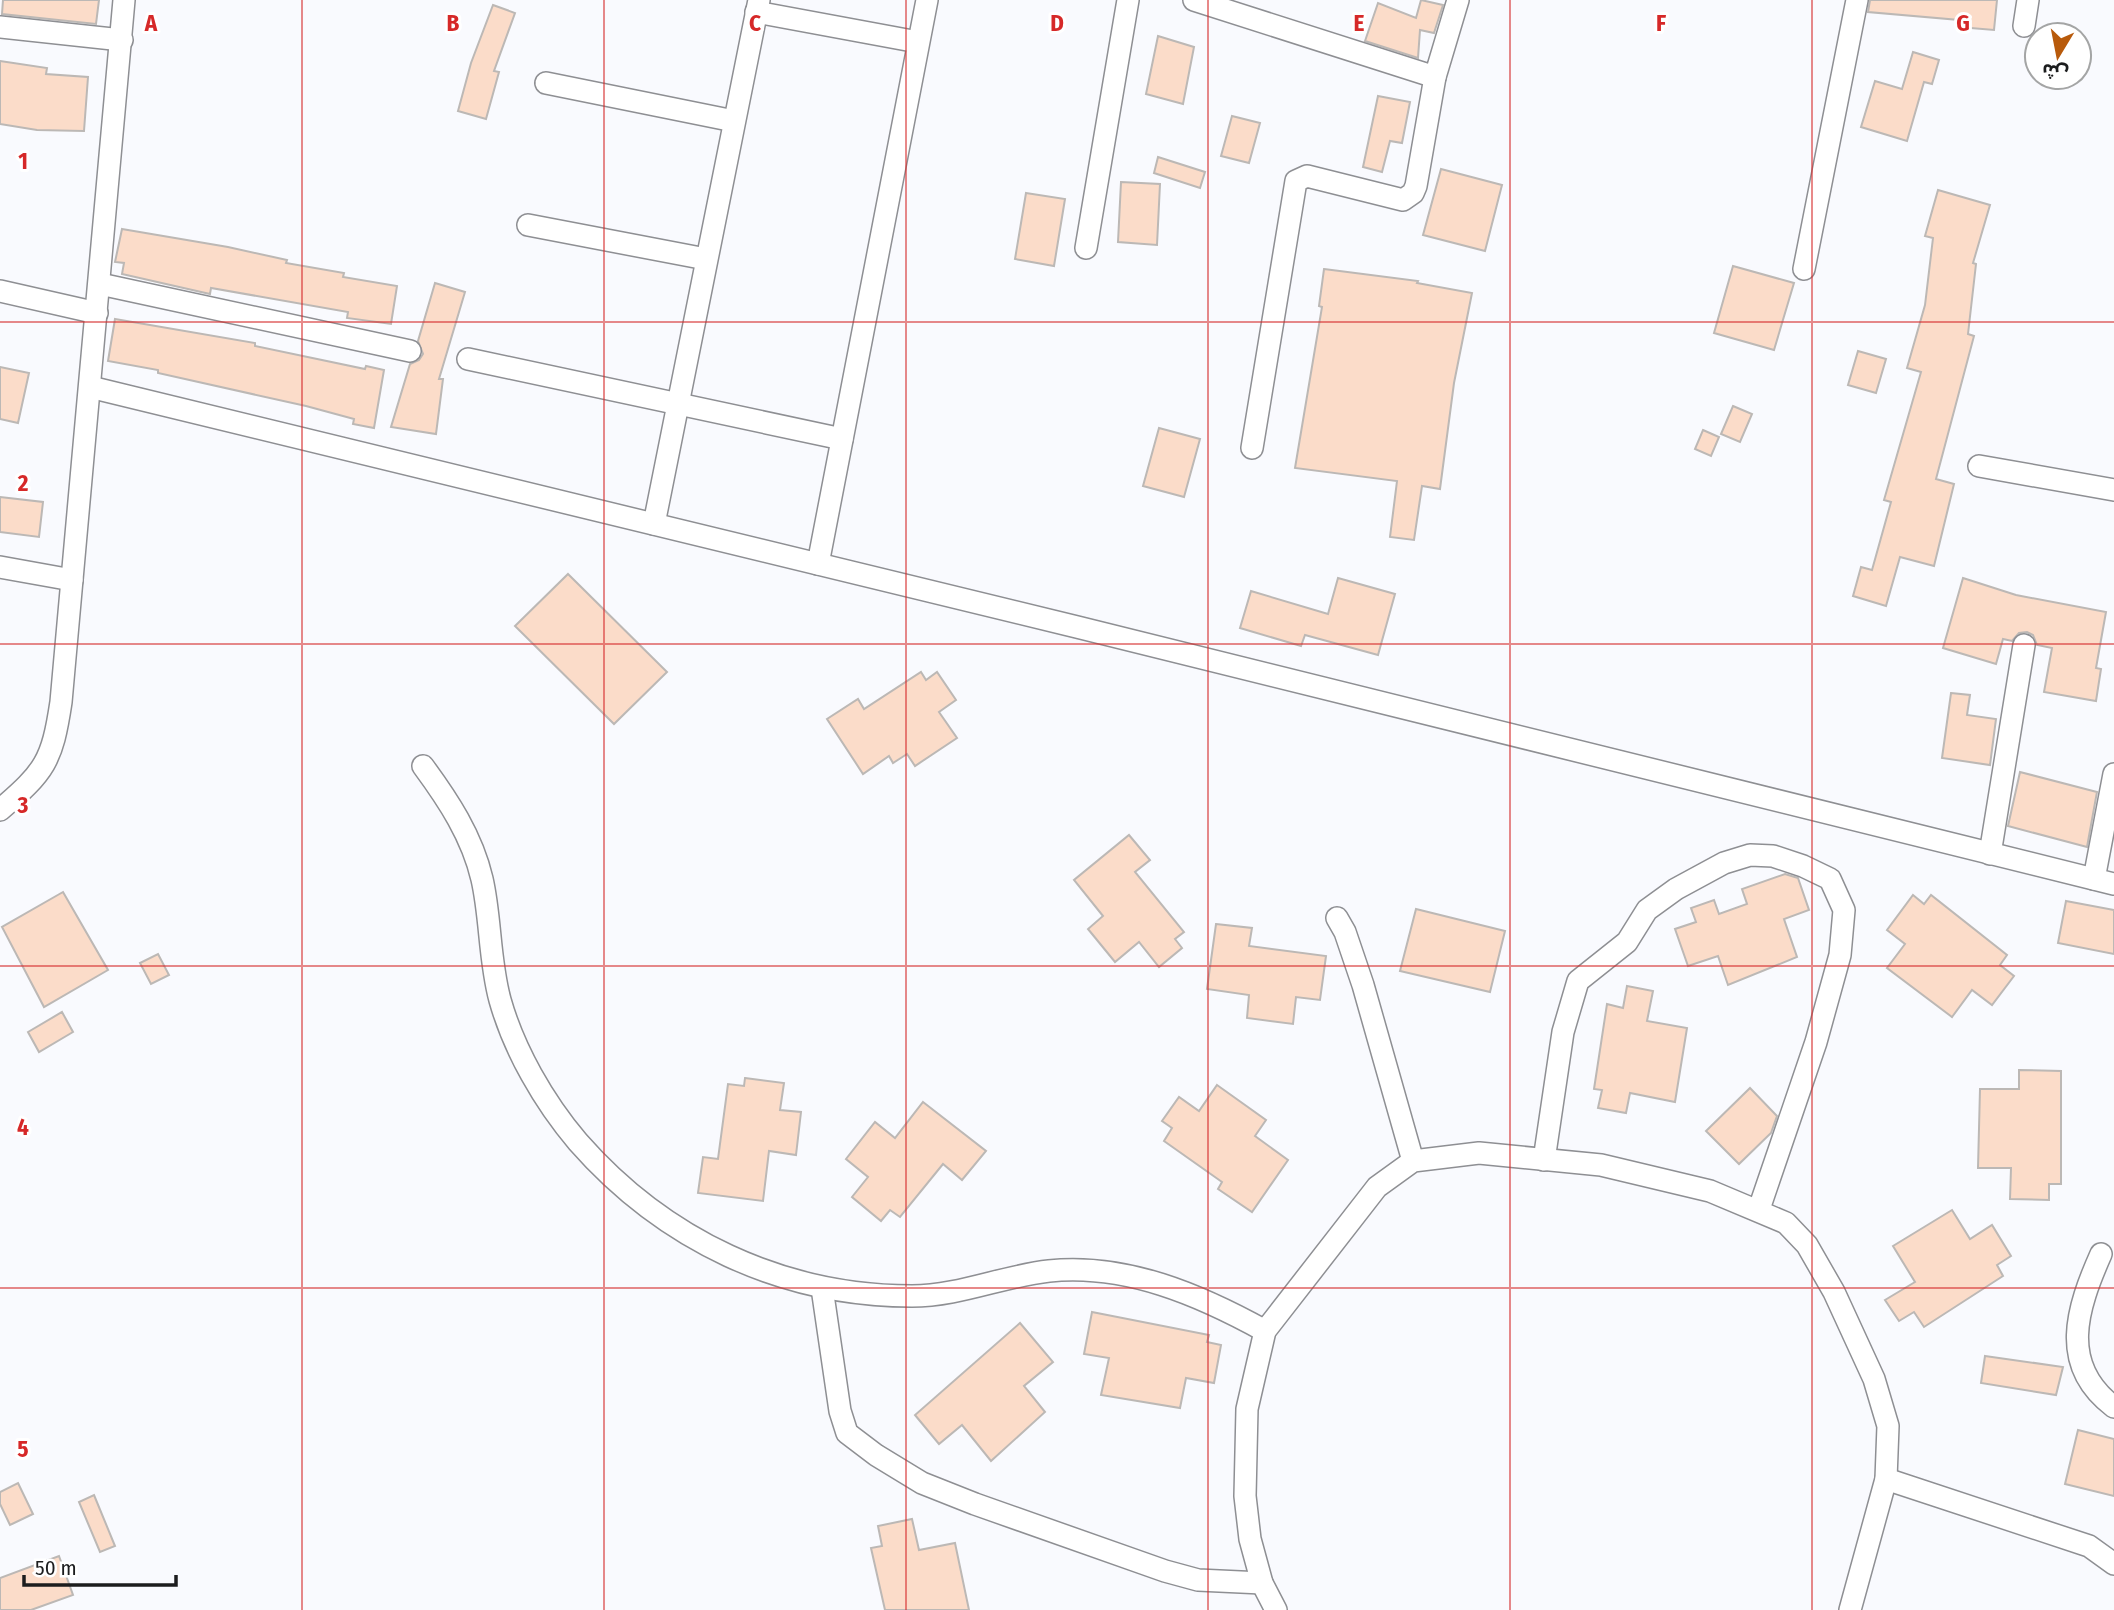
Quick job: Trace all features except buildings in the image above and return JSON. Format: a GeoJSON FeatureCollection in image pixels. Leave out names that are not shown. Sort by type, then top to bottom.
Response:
{"type":"FeatureCollection","features":[{"type":"Feature","properties":{"kind":"street"},"geometry":{"type":"LineString","coordinates":[[0,810],[36,777],[51,754],[61,702],[124,0]]}},
{"type":"Feature","properties":{"kind":"street"},"geometry":{"type":"LineString","coordinates":[[818,564],[927,0]]}},
{"type":"Feature","properties":{"kind":"street"},"geometry":{"type":"LineString","coordinates":[[1086,248],[1128,0]]}},
{"type":"Feature","properties":{"kind":"street"},"geometry":{"type":"LineString","coordinates":[[1194,0],[1435,77]]}},
{"type":"Feature","properties":{"kind":"street"},"geometry":{"type":"LineString","coordinates":[[1252,448],[1296,181],[1307,176],[1403,200],[1409,198],[1416,186],[1435,77],[1458,0]]}},
{"type":"Feature","properties":{"kind":"street"},"geometry":{"type":"LineString","coordinates":[[1804,269],[1857,0]]}},
{"type":"Feature","properties":{"kind":"street"},"geometry":{"type":"LineString","coordinates":[[2025,21],[2028,0]]}},
{"type":"Feature","properties":{"kind":"street"},"geometry":{"type":"LineString","coordinates":[[654,524],[757,6],[918,42]]}},
{"type":"Feature","properties":{"kind":"street"},"geometry":{"type":"LineString","coordinates":[[0,27],[122,40]]}},
{"type":"Feature","properties":{"kind":"street"},"geometry":{"type":"LineString","coordinates":[[546,83],[734,121]]}},
{"type":"Feature","properties":{"kind":"street"},"geometry":{"type":"LineString","coordinates":[[528,225],[706,260]]}},
{"type":"Feature","properties":{"kind":"street"},"geometry":{"type":"LineString","coordinates":[[100,284],[410,351]]}},
{"type":"Feature","properties":{"kind":"street"},"geometry":{"type":"LineString","coordinates":[[0,291],[97,313]]}},
{"type":"Feature","properties":{"kind":"street"},"geometry":{"type":"LineString","coordinates":[[468,359],[842,439]]}},
{"type":"Feature","properties":{"kind":"street"},"geometry":{"type":"LineString","coordinates":[[90,387],[2104,881],[2114,774]]}},
{"type":"Feature","properties":{"kind":"street"},"geometry":{"type":"LineString","coordinates":[[1979,466],[2114,490]]}},
{"type":"Feature","properties":{"kind":"street"},"geometry":{"type":"LineString","coordinates":[[0,566],[72,580]]}},
{"type":"Feature","properties":{"kind":"street"},"geometry":{"type":"LineString","coordinates":[[1990,854],[2024,645]]}},
{"type":"Feature","properties":{"kind":"street"},"geometry":{"type":"LineString","coordinates":[[423,766],[452,804],[476,859],[483,880],[500,999],[518,1049],[556,1113],[579,1143],[636,1196],[703,1244],[749,1266],[806,1286],[914,1296],[965,1289],[1051,1271],[1090,1272],[1138,1278],[1182,1291],[1221,1307],[1265,1331]]}},
{"type":"Feature","properties":{"kind":"street"},"geometry":{"type":"LineString","coordinates":[[1544,1160],[1563,1032],[1578,981],[1627,942],[1647,910],[1676,889],[1724,863],[1750,855],[1773,856],[1804,866],[1830,879],[1844,910],[1840,955],[1816,1042],[1759,1209]]}},
{"type":"Feature","properties":{"kind":"street"},"geometry":{"type":"LineString","coordinates":[[1337,918],[1345,932],[1363,985],[1413,1161]]}},
{"type":"Feature","properties":{"kind":"street"},"geometry":{"type":"LineString","coordinates":[[1276,1610],[1262,1583],[1248,1529],[1244,1441],[1247,1409],[1265,1331],[1377,1187],[1413,1161],[1479,1153],[1613,1168],[1710,1191],[1759,1209],[1786,1223],[1807,1245],[1834,1292],[1884,1410],[1888,1426],[1886,1479],[1850,1610]]}},
{"type":"Feature","properties":{"kind":"street"},"geometry":{"type":"LineString","coordinates":[[2101,1254],[2079,1310],[2076,1335],[2087,1382],[2114,1407]]}},
{"type":"Feature","properties":{"kind":"street"},"geometry":{"type":"LineString","coordinates":[[822,1288],[840,1412],[847,1433],[876,1455],[922,1483],[1165,1571],[1198,1580],[1262,1583]]}},
{"type":"Feature","properties":{"kind":"street"},"geometry":{"type":"LineString","coordinates":[[1886,1479],[2089,1546],[2114,1564]]}}]}
